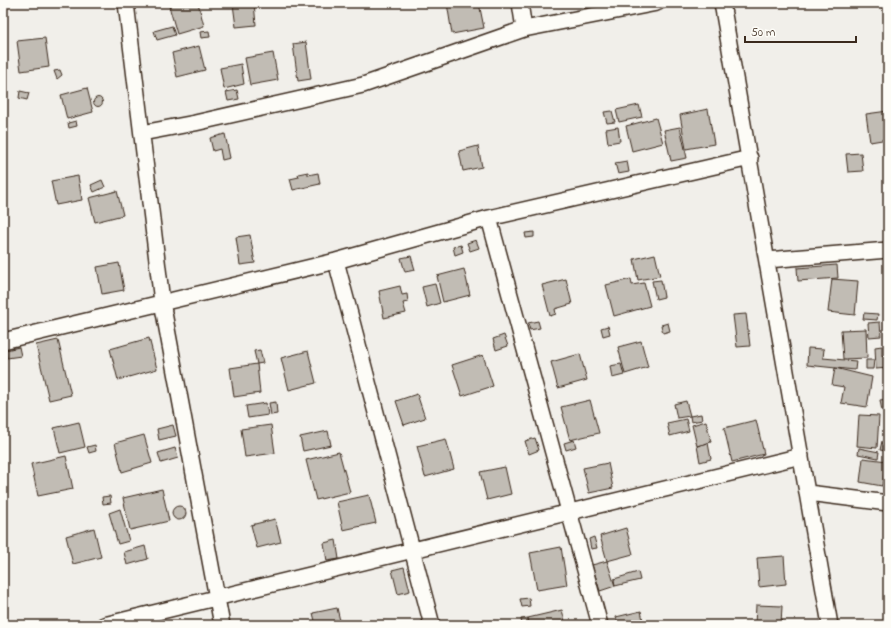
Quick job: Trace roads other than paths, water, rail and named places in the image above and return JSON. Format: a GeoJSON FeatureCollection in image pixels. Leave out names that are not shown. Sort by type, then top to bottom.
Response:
{"type":"FeatureCollection","features":[{"type":"Feature","properties":{"kind":"street"},"geometry":{"type":"LineString","coordinates":[[126,3],[162,302],[222,625]]}},
{"type":"Feature","properties":{"kind":"street"},"geometry":{"type":"LineString","coordinates":[[520,3],[524,29]]}},
{"type":"Feature","properties":{"kind":"street"},"geometry":{"type":"LineString","coordinates":[[142,132],[195,123],[363,85],[524,29],[657,3]]}},
{"type":"Feature","properties":{"kind":"street"},"geometry":{"type":"LineString","coordinates":[[722,3],[768,260],[830,625]]}},
{"type":"Feature","properties":{"kind":"street"},"geometry":{"type":"LineString","coordinates":[[3,341],[336,261],[489,218],[750,158]]}},
{"type":"Feature","properties":{"kind":"street"},"geometry":{"type":"LineString","coordinates":[[489,218],[600,625]]}},
{"type":"Feature","properties":{"kind":"street"},"geometry":{"type":"LineString","coordinates":[[768,260],[888,250]]}},
{"type":"Feature","properties":{"kind":"street"},"geometry":{"type":"LineString","coordinates":[[336,261],[432,625]]}},
{"type":"Feature","properties":{"kind":"street"},"geometry":{"type":"LineString","coordinates":[[104,625],[801,456]]}},
{"type":"Feature","properties":{"kind":"street"},"geometry":{"type":"LineString","coordinates":[[808,493],[888,503]]}}]}
